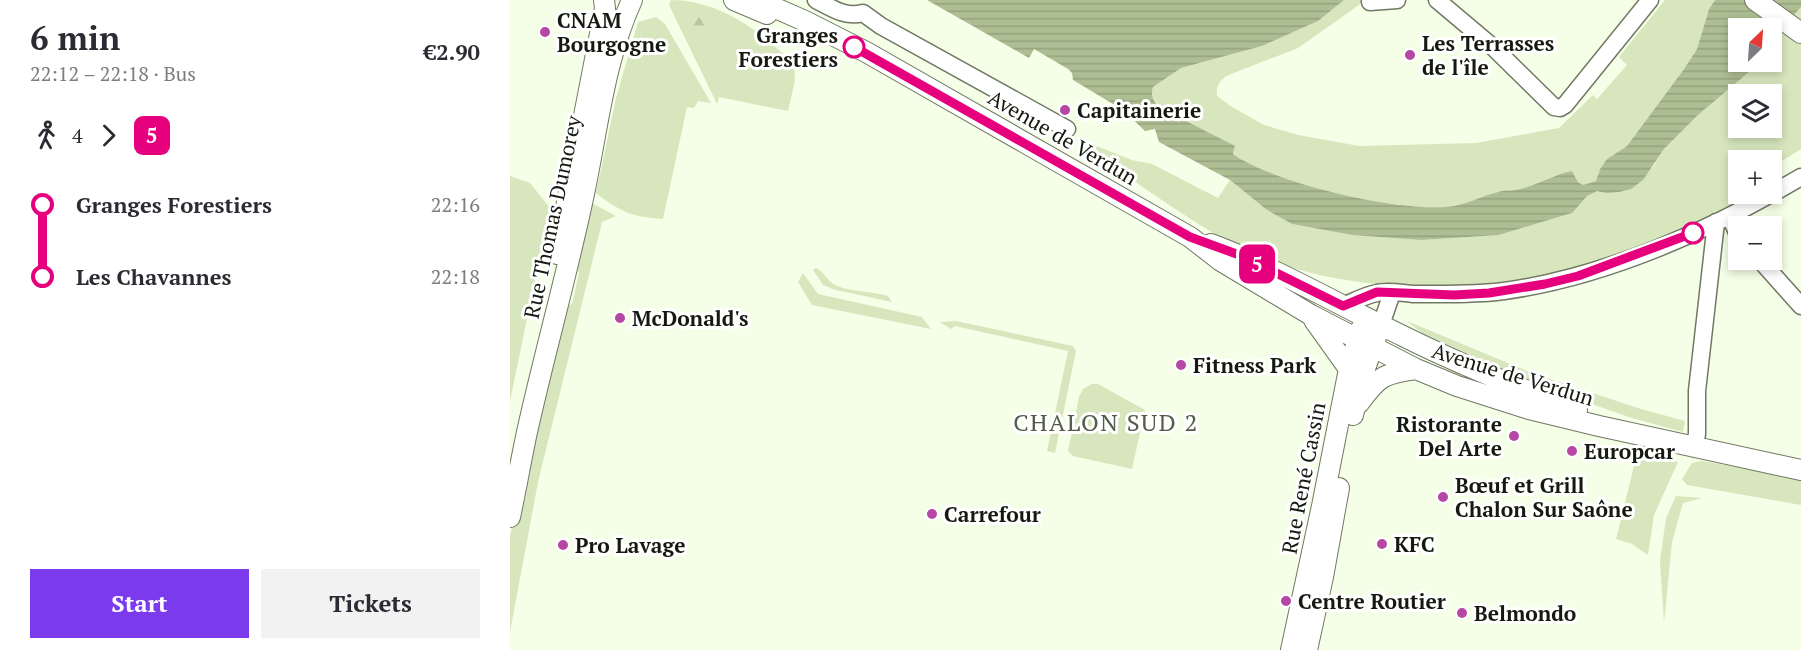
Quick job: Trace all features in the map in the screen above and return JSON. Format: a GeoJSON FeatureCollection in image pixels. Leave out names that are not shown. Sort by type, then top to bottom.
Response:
{"type":"FeatureCollection","features":[{"type":"Feature","properties":{"kind":"main road","name":"Rue Thomas Dumorey"},"geometry":{"type":"LineString","coordinates":[[510,476],[585,120],[605,8],[604,0]]}},
{"type":"Feature","properties":{"kind":"main road","name":"Rue Thomas Dumorey"},"geometry":{"type":"LineString","coordinates":[[510,517],[527,432],[553,332],[585,189],[606,81],[632,0]]}},
{"type":"Feature","properties":{"kind":"main road","name":"Avenue de Verdun"},"geometry":{"type":"LineString","coordinates":[[734,0],[773,16],[860,63],[911,80]]}},
{"type":"Feature","properties":{"kind":"main road","name":"Avenue de Verdun"},"geometry":{"type":"LineString","coordinates":[[757,0],[866,52],[911,80],[1190,237],[1221,261],[1311,315],[1416,369],[1457,386],[1529,409],[1694,448],[1801,470]]}},
{"type":"Feature","properties":{"kind":"main road"},"geometry":{"type":"LineString","coordinates":[[1755,0],[1801,33]]}},
{"type":"Feature","properties":{"kind":"main road","name":"Avenue de Verdun"},"geometry":{"type":"LineString","coordinates":[[1190,237],[1242,256],[1373,321],[1508,383],[1642,435]]}},
{"type":"Feature","properties":{"kind":"main road"},"geometry":{"type":"LineString","coordinates":[[1311,315],[1349,369]]}},
{"type":"Feature","properties":{"kind":"main road","name":"Rue René Cassin"},"geometry":{"type":"LineString","coordinates":[[1291,650],[1349,369],[1365,343],[1373,321]]}},
{"type":"Feature","properties":{"kind":"main road","name":"Rue René Cassin"},"geometry":{"type":"LineString","coordinates":[[1307,650],[1323,577],[1353,410],[1362,377],[1365,343]]}},
{"type":"Feature","properties":{"kind":"main road"},"geometry":{"type":"LineString","coordinates":[[1353,410],[1370,388],[1385,375],[1416,369]]}},
{"type":"Feature","properties":{"kind":"main road"},"geometry":{"type":"LineString","coordinates":[[1322,506],[1323,577]]}},
{"type":"Feature","properties":{"kind":"street"},"geometry":{"type":"LineString","coordinates":[[816,0],[836,11],[853,16],[863,13],[881,26],[1066,129]]}},
{"type":"Feature","properties":{"kind":"street"},"geometry":{"type":"LineString","coordinates":[[1370,2],[1397,0]]}},
{"type":"Feature","properties":{"kind":"street"},"geometry":{"type":"LineString","coordinates":[[1437,0],[1494,48],[1554,107],[1560,108],[1565,105],[1650,0]]}},
{"type":"Feature","properties":{"kind":"street"},"geometry":{"type":"LineString","coordinates":[[1343,306],[1385,293],[1466,294],[1506,291],[1578,276],[1680,239],[1718,222],[1801,177]]}},
{"type":"Feature","properties":{"kind":"street"},"geometry":{"type":"LineString","coordinates":[[1718,222],[1728,228]]}},
{"type":"Feature","properties":{"kind":"street"},"geometry":{"type":"LineString","coordinates":[[1694,448],[1697,434],[1697,391],[1718,222]]}},
{"type":"Feature","properties":{"kind":"street"},"geometry":{"type":"LineString","coordinates":[[1769,270],[1801,306]]}},
{"type":"Feature","properties":{"kind":"street"},"geometry":{"type":"LineString","coordinates":[[1373,321],[1385,293]]}},
{"type":"Feature","properties":{"kind":"green space"},"geometry":{"type":"Polygon","coordinates":[[[671,0],[689,1],[723,12],[754,30],[782,53],[794,65],[795,80],[788,111],[719,97],[717,104],[669,5],[671,0]]]}},
{"type":"Feature","properties":{"kind":"green space"},"geometry":{"type":"Polygon","coordinates":[[[1344,0],[1366,0],[1298,48],[1226,76],[1218,84],[1217,96],[1264,125],[1298,135],[1359,146],[1476,143],[1559,128],[1593,95],[1597,99],[1627,65],[1619,57],[1665,0],[1715,0],[1709,9],[1697,49],[1684,69],[1627,146],[1607,159],[1596,181],[1583,185],[1578,182],[1572,171],[1516,190],[1496,192],[1453,206],[1431,207],[1373,201],[1308,185],[1252,165],[1233,154],[1235,147],[1186,127],[1164,112],[1156,102],[1151,91],[1153,87],[1181,68],[1262,46],[1318,21],[1344,0]]]}},
{"type":"Feature","properties":{"kind":"green space"},"geometry":{"type":"Polygon","coordinates":[[[1801,7],[1801,149],[1782,161],[1782,150],[1728,150],[1728,204],[1742,204],[1671,235],[1573,271],[1498,282],[1424,286],[1387,285],[1314,274],[1279,264],[1245,250],[1192,220],[1107,163],[1091,151],[1088,145],[1132,160],[1152,164],[1218,198],[1230,180],[1267,210],[1292,224],[1352,235],[1421,240],[1499,235],[1572,213],[1586,196],[1597,190],[1606,193],[1653,167],[1664,149],[1698,115],[1728,90],[1728,138],[1782,138],[1782,84],[1735,84],[1749,72],[1782,72],[1782,29],[1801,7]]]}},
{"type":"Feature","properties":{"kind":"green space"},"geometry":{"type":"Polygon","coordinates":[[[683,13],[717,18],[726,22],[724,29],[709,31],[698,28],[684,20],[683,13]]]}},
{"type":"Feature","properties":{"kind":"green space"},"geometry":{"type":"Polygon","coordinates":[[[656,17],[665,24],[711,103],[698,101],[694,108],[687,107],[663,219],[643,217],[627,212],[612,205],[596,193],[616,98],[638,22],[656,17]]]}},
{"type":"Feature","properties":{"kind":"green space"},"geometry":{"type":"Polygon","coordinates":[[[510,176],[530,183],[550,208],[510,401],[510,176]]]}},
{"type":"Feature","properties":{"kind":"green space"},"geometry":{"type":"Polygon","coordinates":[[[588,201],[616,216],[602,222],[538,482],[510,632],[510,536],[563,308],[572,304],[579,273],[573,261],[588,201]]]}},
{"type":"Feature","properties":{"kind":"green space"},"geometry":{"type":"Polygon","coordinates":[[[816,268],[837,286],[888,296],[892,302],[823,285],[813,270],[816,268]]]}},
{"type":"Feature","properties":{"kind":"green space"},"geometry":{"type":"Polygon","coordinates":[[[803,273],[818,294],[922,317],[931,329],[812,305],[798,282],[803,273]]]}},
{"type":"Feature","properties":{"kind":"green space"},"geometry":{"type":"Polygon","coordinates":[[[956,321],[1073,346],[1076,351],[1055,453],[1047,451],[1068,351],[955,326],[951,329],[940,322],[956,321]]]}},
{"type":"Feature","properties":{"kind":"green space"},"geometry":{"type":"Polygon","coordinates":[[[1407,321],[1532,373],[1685,421],[1683,432],[1632,418],[1557,392],[1423,334],[1407,321]]]}},
{"type":"Feature","properties":{"kind":"green space"},"geometry":{"type":"Polygon","coordinates":[[[1092,384],[1098,384],[1145,410],[1132,469],[1073,456],[1068,451],[1079,397],[1083,389],[1092,384]]]}},
{"type":"Feature","properties":{"kind":"green space"},"geometry":{"type":"Polygon","coordinates":[[[1637,454],[1678,462],[1654,515],[1648,555],[1632,544],[1616,539],[1637,454]]]}},
{"type":"Feature","properties":{"kind":"green space"},"geometry":{"type":"Polygon","coordinates":[[[1702,461],[1801,478],[1801,505],[1687,485],[1682,479],[1692,463],[1702,461]]]}},
{"type":"Feature","properties":{"kind":"green space"},"geometry":{"type":"Polygon","coordinates":[[[1676,496],[1702,498],[1683,503],[1672,542],[1664,623],[1660,561],[1666,518],[1676,496]]]}},
{"type":"Feature","properties":{"kind":"shaded area"},"geometry":{"type":"Polygon","coordinates":[[[927,0],[1344,0],[1318,21],[1262,46],[1181,68],[1153,87],[1155,103],[1178,122],[1184,120],[1235,146],[1233,154],[1252,165],[1278,175],[1340,194],[1373,201],[1432,207],[1454,206],[1496,192],[1518,190],[1572,171],[1578,182],[1583,185],[1596,181],[1607,159],[1627,146],[1684,69],[1697,49],[1709,9],[1715,0],[1801,0],[1801,7],[1782,29],[1782,18],[1728,18],[1728,72],[1749,72],[1735,84],[1728,84],[1728,90],[1698,115],[1664,149],[1643,180],[1631,189],[1619,192],[1597,191],[1587,196],[1572,213],[1499,235],[1421,240],[1352,235],[1292,224],[1267,210],[1230,180],[1159,142],[1155,129],[1145,131],[1123,110],[1073,80],[1072,73],[1068,69],[1034,49],[1029,58],[927,0]]]}},
{"type":"Feature","properties":{"kind":"bus line","name":"5"},"geometry":{"type":"LineString","coordinates":[[854,47],[1190,237],[1242,256],[1343,306],[1377,292],[1454,295],[1506,291],[1545,284],[1578,276],[1693,233]]}},
{"type":"Feature","properties":{"kind":"place","name":"CNAM Bourgogne"},"geometry":{"type":"Point","coordinates":[545,32]}},
{"type":"Feature","properties":{"kind":"place","name":"Granges Forestiers"},"geometry":{"type":"Point","coordinates":[854,47]}},
{"type":"Feature","properties":{"kind":"place","name":"Les Terrasses de l'île"},"geometry":{"type":"Point","coordinates":[1410,55]}},
{"type":"Feature","properties":{"kind":"place","name":"Capitainerie"},"geometry":{"type":"Point","coordinates":[1065,110]}},
{"type":"Feature","properties":{"kind":"place","name":"McDonald's"},"geometry":{"type":"Point","coordinates":[620,318]}},
{"type":"Feature","properties":{"kind":"place","name":"Fitness Park"},"geometry":{"type":"Point","coordinates":[1181,365]}},
{"type":"Feature","properties":{"kind":"place","name":"Ristorante Del Arte"},"geometry":{"type":"Point","coordinates":[1514,436]}},
{"type":"Feature","properties":{"kind":"place","name":"Europcar"},"geometry":{"type":"Point","coordinates":[1572,451]}},
{"type":"Feature","properties":{"kind":"place","name":"Bœuf et Grill Chalon Sur Saône"},"geometry":{"type":"Point","coordinates":[1443,497]}},
{"type":"Feature","properties":{"kind":"place","name":"Carrefour"},"geometry":{"type":"Point","coordinates":[932,514]}},
{"type":"Feature","properties":{"kind":"place","name":"KFC"},"geometry":{"type":"Point","coordinates":[1382,544]}},
{"type":"Feature","properties":{"kind":"place","name":"Pro Lavage"},"geometry":{"type":"Point","coordinates":[563,545]}},
{"type":"Feature","properties":{"kind":"place","name":"Centre Routier"},"geometry":{"type":"Point","coordinates":[1286,601]}},
{"type":"Feature","properties":{"kind":"place","name":"Belmondo"},"geometry":{"type":"Point","coordinates":[1462,613]}},
{"type":"Feature","properties":{"kind":"district","name":"CHALON SUD 2"},"geometry":{"type":"Point","coordinates":[1106,422]}}]}
